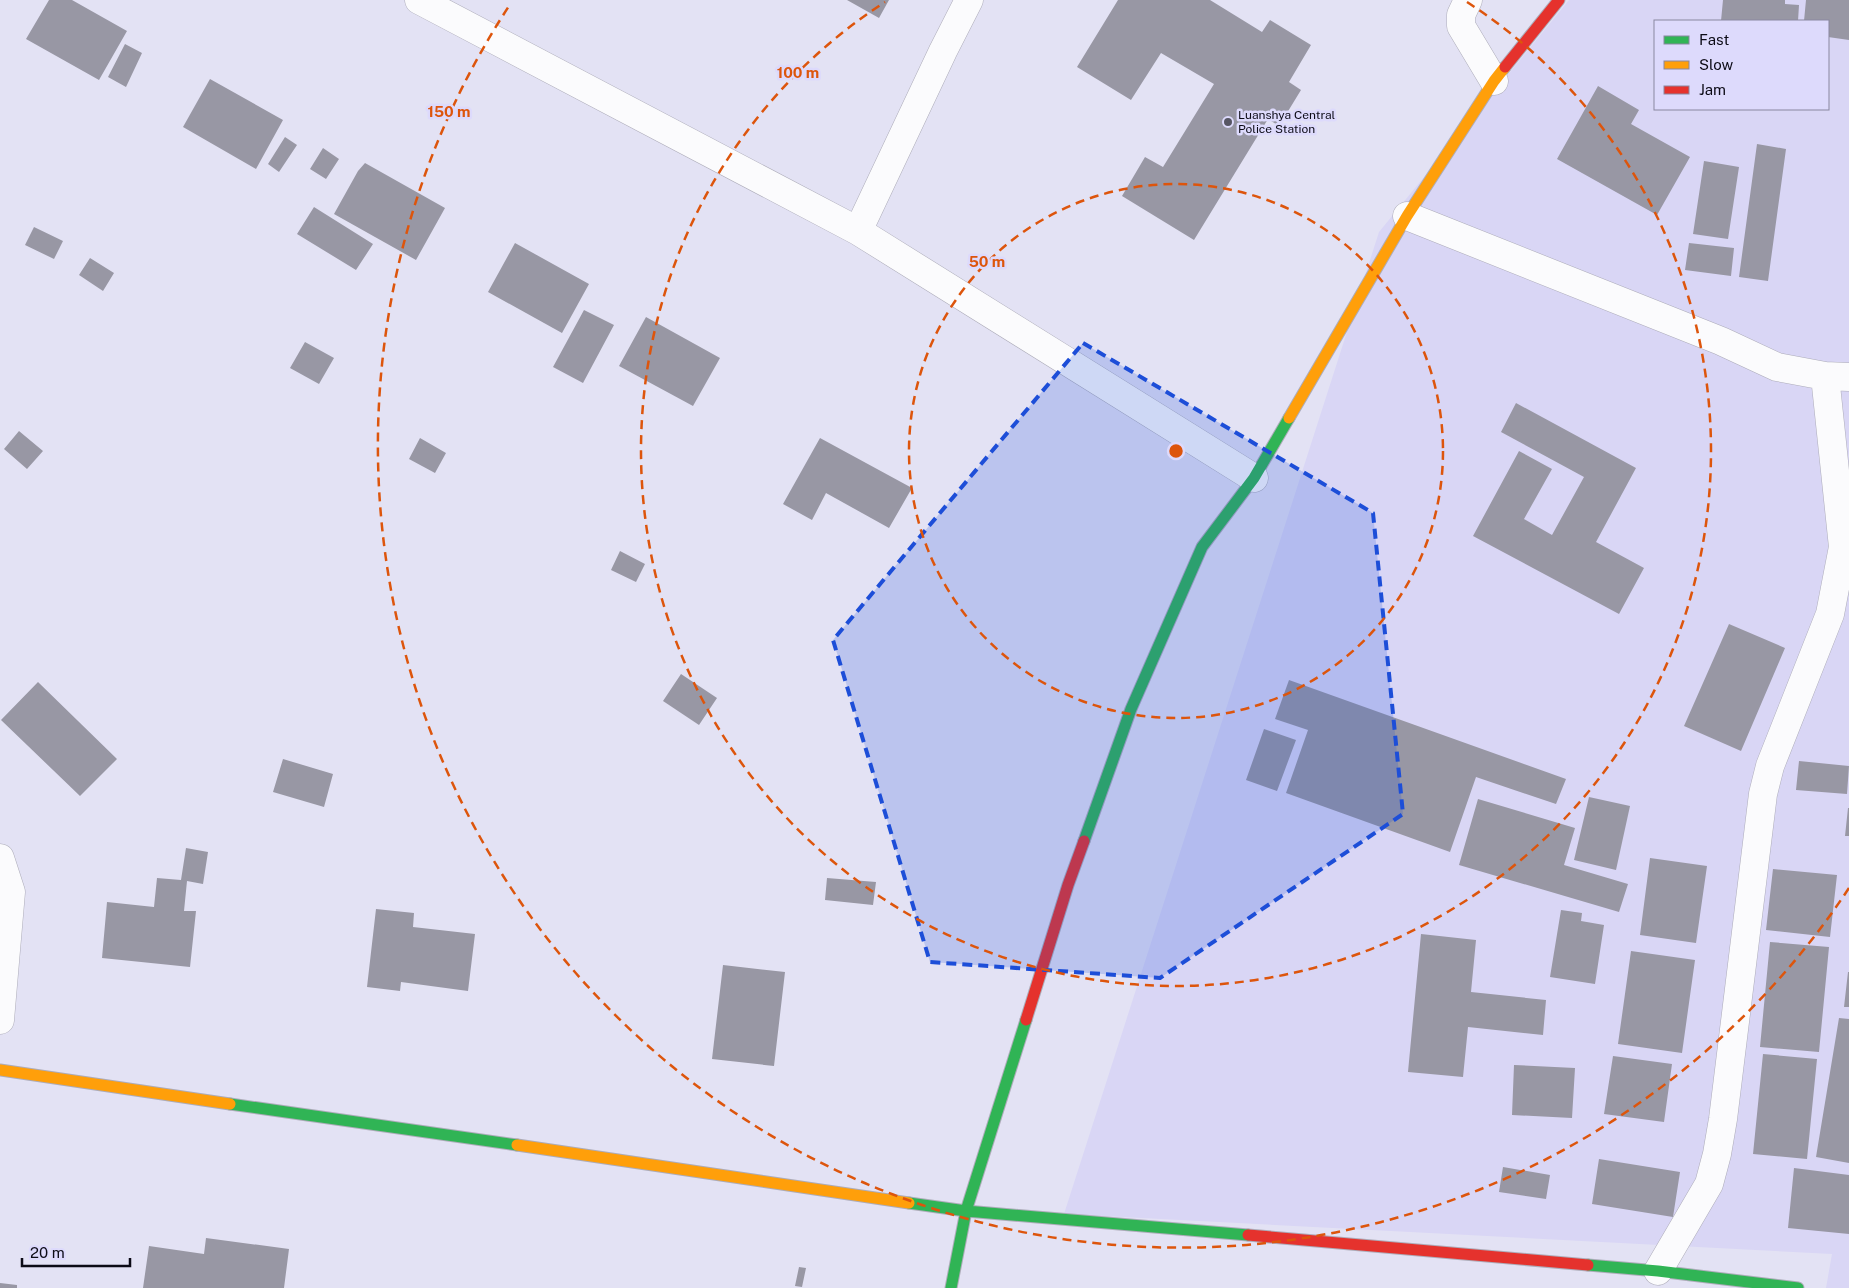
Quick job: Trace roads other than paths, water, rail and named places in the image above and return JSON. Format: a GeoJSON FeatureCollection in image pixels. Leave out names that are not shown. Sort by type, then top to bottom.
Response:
{"type":"FeatureCollection","features":[{"type":"Feature","properties":{"kind":"street"},"geometry":{"type":"LineString","coordinates":[[419,0],[858,231],[1254,478]]}},
{"type":"Feature","properties":{"kind":"street"},"geometry":{"type":"LineString","coordinates":[[858,231],[969,0]]}},
{"type":"Feature","properties":{"kind":"street"},"geometry":{"type":"LineString","coordinates":[[1468,0],[1461,14],[1461,26],[1494,81]]}},
{"type":"Feature","properties":{"kind":"street"},"geometry":{"type":"LineString","coordinates":[[951,1288],[966,1211],[1068,884],[1131,709],[1202,547],[1254,478],[1407,216],[1494,81],[1559,0]]}},
{"type":"Feature","properties":{"kind":"street"},"geometry":{"type":"LineString","coordinates":[[1407,216],[1721,341],[1777,367],[1837,377],[1843,547],[1838,582],[1830,614],[1770,766],[1763,794],[1725,1109],[1717,1154],[1709,1184],[1658,1271]]}},
{"type":"Feature","properties":{"kind":"street"},"geometry":{"type":"LineString","coordinates":[[0,858],[11,892],[0,1020]]}},
{"type":"Feature","properties":{"kind":"street"},"geometry":{"type":"LineString","coordinates":[[0,1070],[966,1211],[1658,1271],[1798,1288]]}},
{"type":"Feature","properties":{"kind":"place","name":"Luanshya Central Police Station"},"geometry":{"type":"Point","coordinates":[1228,122]}}]}
